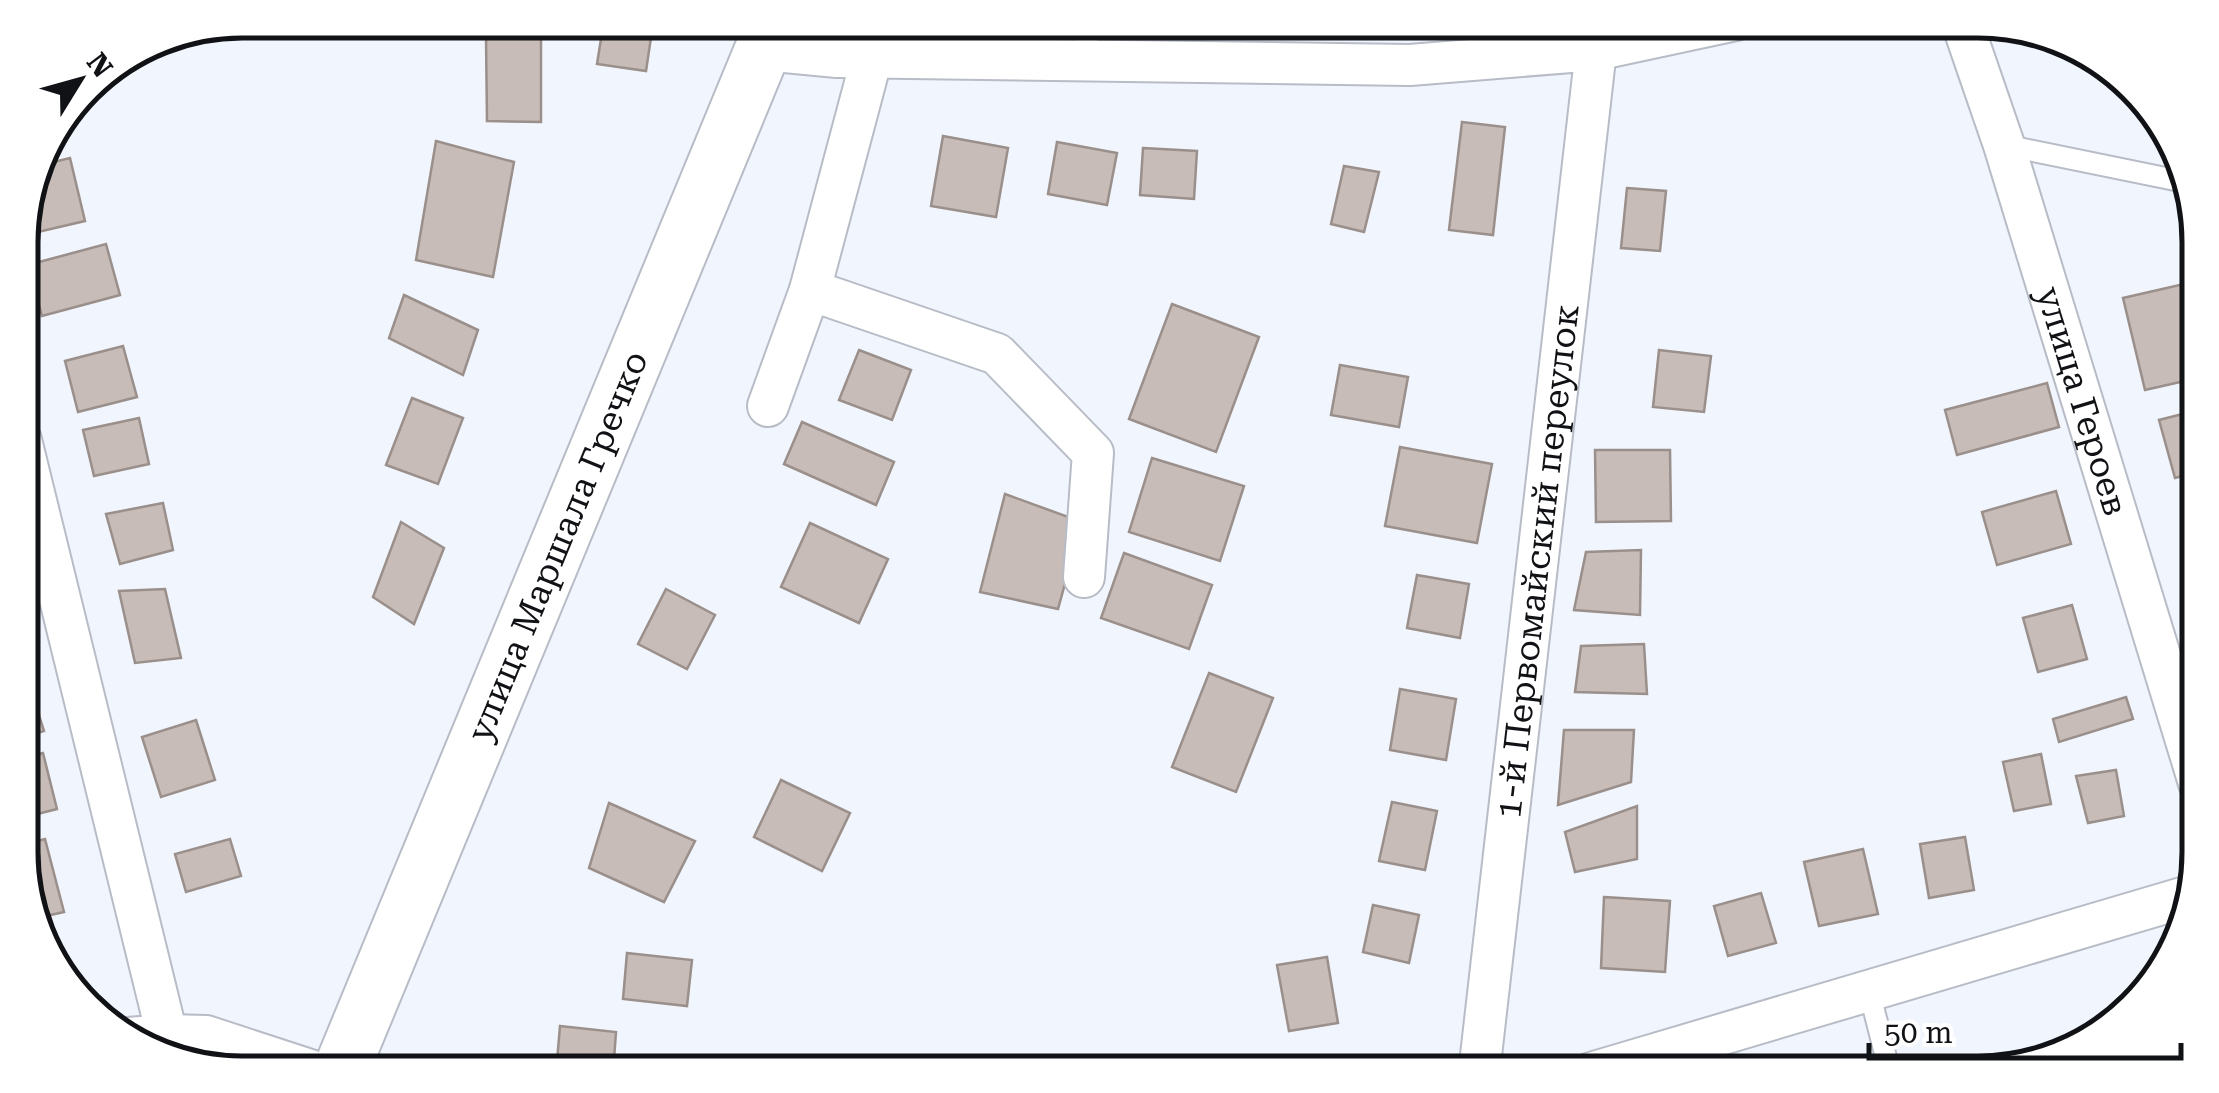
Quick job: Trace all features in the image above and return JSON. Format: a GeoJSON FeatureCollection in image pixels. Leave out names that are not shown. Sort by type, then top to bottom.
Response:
{"type":"FeatureCollection","features":[{"type":"Feature","properties":{"kind":"main road","name":"улица Маршала Гречко"},"geometry":{"type":"LineString","coordinates":[[347,1056],[768,38]]}},
{"type":"Feature","properties":{"kind":"street"},"geometry":{"type":"LineString","coordinates":[[778,38],[838,57],[1410,66],[1596,50],[1652,38]]}},
{"type":"Feature","properties":{"kind":"street","name":"улица Героев"},"geometry":{"type":"LineString","coordinates":[[1967,38],[2004,144],[2182,727]]}},
{"type":"Feature","properties":{"kind":"street","name":"1-й Первомайский переулок"},"geometry":{"type":"LineString","coordinates":[[1481,1055],[1596,50]]}},
{"type":"Feature","properties":{"kind":"street"},"geometry":{"type":"LineString","coordinates":[[768,406],[810,290],[872,57]]}},
{"type":"Feature","properties":{"kind":"street"},"geometry":{"type":"LineString","coordinates":[[810,290],[997,354],[1093,453],[1084,576]]}},
{"type":"Feature","properties":{"kind":"street"},"geometry":{"type":"LineString","coordinates":[[38,520],[147,1033]]}},
{"type":"Feature","properties":{"kind":"street"},"geometry":{"type":"LineString","coordinates":[[1651,1055],[2176,900]]}},
{"type":"Feature","properties":{"kind":"street"},"geometry":{"type":"LineString","coordinates":[[154,1036],[206,1036],[267,1056]]}},
{"type":"Feature","properties":{"kind":"lane"},"geometry":{"type":"LineString","coordinates":[[927,58],[935,38]]}},
{"type":"Feature","properties":{"kind":"lane"},"geometry":{"type":"LineString","coordinates":[[1078,61],[1088,38]]}},
{"type":"Feature","properties":{"kind":"lane"},"geometry":{"type":"LineString","coordinates":[[2004,144],[2172,179]]}},
{"type":"Feature","properties":{"kind":"lane"},"geometry":{"type":"LineString","coordinates":[[1868,991],[1885,1055]]}},
{"type":"Feature","properties":{"kind":"building"},"geometry":{"type":"Polygon","coordinates":[[[486,38],[541,38],[541,122],[487,121],[486,38]]]}},
{"type":"Feature","properties":{"kind":"building"},"geometry":{"type":"Polygon","coordinates":[[[601,38],[651,38],[646,71],[597,64],[601,38]]]}},
{"type":"Feature","properties":{"kind":"building"},"geometry":{"type":"Polygon","coordinates":[[[1462,122],[1505,127],[1493,235],[1449,230],[1462,122]]]}},
{"type":"Feature","properties":{"kind":"building"},"geometry":{"type":"Polygon","coordinates":[[[943,136],[1008,148],[996,217],[931,206],[943,136]]]}},
{"type":"Feature","properties":{"kind":"building"},"geometry":{"type":"Polygon","coordinates":[[[436,141],[514,162],[493,277],[416,260],[436,141]]]}},
{"type":"Feature","properties":{"kind":"building"},"geometry":{"type":"Polygon","coordinates":[[[1057,142],[1117,153],[1107,205],[1048,194],[1057,142]]]}},
{"type":"Feature","properties":{"kind":"building"},"geometry":{"type":"Polygon","coordinates":[[[1143,148],[1197,151],[1194,199],[1140,195],[1143,148]]]}},
{"type":"Feature","properties":{"kind":"building"},"geometry":{"type":"Polygon","coordinates":[[[70,158],[85,221],[38,232],[44,188],[54,162],[70,158]]]}},
{"type":"Feature","properties":{"kind":"building"},"geometry":{"type":"Polygon","coordinates":[[[1344,166],[1379,172],[1364,232],[1331,224],[1344,166]]]}},
{"type":"Feature","properties":{"kind":"building"},"geometry":{"type":"Polygon","coordinates":[[[1627,188],[1666,191],[1660,251],[1621,248],[1627,188]]]}},
{"type":"Feature","properties":{"kind":"building"},"geometry":{"type":"Polygon","coordinates":[[[106,244],[120,295],[42,316],[38,262],[106,244]]]}},
{"type":"Feature","properties":{"kind":"building"},"geometry":{"type":"Polygon","coordinates":[[[2182,284],[2182,382],[2145,390],[2123,298],[2182,284]]]}},
{"type":"Feature","properties":{"kind":"building"},"geometry":{"type":"Polygon","coordinates":[[[404,295],[478,330],[463,375],[389,338],[404,295]]]}},
{"type":"Feature","properties":{"kind":"building"},"geometry":{"type":"Polygon","coordinates":[[[1172,304],[1259,337],[1216,452],[1129,419],[1172,304]]]}},
{"type":"Feature","properties":{"kind":"building"},"geometry":{"type":"Polygon","coordinates":[[[123,346],[137,397],[78,412],[65,361],[123,346]]]}},
{"type":"Feature","properties":{"kind":"building"},"geometry":{"type":"Polygon","coordinates":[[[859,350],[911,370],[892,420],[839,400],[859,350]]]}},
{"type":"Feature","properties":{"kind":"building"},"geometry":{"type":"Polygon","coordinates":[[[1659,350],[1711,356],[1704,412],[1653,407],[1659,350]]]}},
{"type":"Feature","properties":{"kind":"building"},"geometry":{"type":"Polygon","coordinates":[[[1340,365],[1408,377],[1399,427],[1331,415],[1340,365]]]}},
{"type":"Feature","properties":{"kind":"building"},"geometry":{"type":"Polygon","coordinates":[[[2047,383],[2059,427],[1957,455],[1945,410],[2047,383]]]}},
{"type":"Feature","properties":{"kind":"building"},"geometry":{"type":"Polygon","coordinates":[[[412,398],[463,418],[438,484],[386,465],[412,398]]]}},
{"type":"Feature","properties":{"kind":"building"},"geometry":{"type":"Polygon","coordinates":[[[2182,414],[2182,476],[2175,478],[2159,420],[2182,414]]]}},
{"type":"Feature","properties":{"kind":"building"},"geometry":{"type":"Polygon","coordinates":[[[139,418],[149,464],[94,476],[83,430],[139,418]]]}},
{"type":"Feature","properties":{"kind":"building"},"geometry":{"type":"Polygon","coordinates":[[[802,422],[894,462],[876,505],[784,464],[802,422]]]}},
{"type":"Feature","properties":{"kind":"building"},"geometry":{"type":"Polygon","coordinates":[[[1400,447],[1492,464],[1477,543],[1385,526],[1400,447]]]}},
{"type":"Feature","properties":{"kind":"building"},"geometry":{"type":"Polygon","coordinates":[[[1595,450],[1670,450],[1671,521],[1596,522],[1595,450]]]}},
{"type":"Feature","properties":{"kind":"building"},"geometry":{"type":"Polygon","coordinates":[[[1152,458],[1244,486],[1220,561],[1129,532],[1152,458]]]}},
{"type":"Feature","properties":{"kind":"building"},"geometry":{"type":"Polygon","coordinates":[[[2056,491],[2071,544],[1997,565],[1982,512],[2056,491]]]}},
{"type":"Feature","properties":{"kind":"building"},"geometry":{"type":"Polygon","coordinates":[[[1005,494],[1082,522],[1058,609],[980,592],[1005,494]]]}},
{"type":"Feature","properties":{"kind":"building"},"geometry":{"type":"Polygon","coordinates":[[[163,503],[173,550],[120,564],[106,514],[163,503]]]}},
{"type":"Feature","properties":{"kind":"building"},"geometry":{"type":"Polygon","coordinates":[[[401,522],[444,548],[414,624],[373,597],[401,522]]]}},
{"type":"Feature","properties":{"kind":"building"},"geometry":{"type":"Polygon","coordinates":[[[810,523],[888,559],[859,623],[781,587],[810,523]]]}},
{"type":"Feature","properties":{"kind":"building"},"geometry":{"type":"Polygon","coordinates":[[[1641,550],[1640,615],[1574,610],[1586,552],[1641,550]]]}},
{"type":"Feature","properties":{"kind":"building"},"geometry":{"type":"Polygon","coordinates":[[[1124,553],[1212,585],[1189,649],[1101,618],[1124,553]]]}},
{"type":"Feature","properties":{"kind":"building"},"geometry":{"type":"Polygon","coordinates":[[[1417,575],[1469,584],[1460,638],[1407,628],[1417,575]]]}},
{"type":"Feature","properties":{"kind":"building"},"geometry":{"type":"Polygon","coordinates":[[[165,589],[181,658],[135,663],[119,591],[165,589]]]}},
{"type":"Feature","properties":{"kind":"building"},"geometry":{"type":"Polygon","coordinates":[[[666,589],[715,615],[687,669],[638,644],[666,589]]]}},
{"type":"Feature","properties":{"kind":"building"},"geometry":{"type":"Polygon","coordinates":[[[2072,605],[2087,659],[2038,672],[2023,618],[2072,605]]]}},
{"type":"Feature","properties":{"kind":"building"},"geometry":{"type":"Polygon","coordinates":[[[1644,644],[1647,694],[1575,692],[1581,646],[1644,644]]]}},
{"type":"Feature","properties":{"kind":"building"},"geometry":{"type":"Polygon","coordinates":[[[1209,673],[1273,698],[1236,792],[1172,767],[1209,673]]]}},
{"type":"Feature","properties":{"kind":"building"},"geometry":{"type":"Polygon","coordinates":[[[1400,689],[1456,699],[1446,760],[1390,750],[1400,689]]]}},
{"type":"Feature","properties":{"kind":"building"},"geometry":{"type":"Polygon","coordinates":[[[2126,697],[2133,719],[2059,742],[2053,719],[2126,697]]]}},
{"type":"Feature","properties":{"kind":"building"},"geometry":{"type":"Polygon","coordinates":[[[38,712],[44,731],[38,733],[38,712]]]}},
{"type":"Feature","properties":{"kind":"building"},"geometry":{"type":"Polygon","coordinates":[[[196,720],[215,780],[161,797],[142,737],[196,720]]]}},
{"type":"Feature","properties":{"kind":"building"},"geometry":{"type":"Polygon","coordinates":[[[1564,730],[1634,730],[1631,782],[1558,805],[1564,730]]]}},
{"type":"Feature","properties":{"kind":"building"},"geometry":{"type":"Polygon","coordinates":[[[43,753],[57,809],[38,814],[38,754],[43,753]]]}},
{"type":"Feature","properties":{"kind":"building"},"geometry":{"type":"Polygon","coordinates":[[[2041,754],[2051,804],[2014,811],[2003,762],[2041,754]]]}},
{"type":"Feature","properties":{"kind":"building"},"geometry":{"type":"Polygon","coordinates":[[[2116,770],[2124,816],[2088,823],[2076,776],[2116,770]]]}},
{"type":"Feature","properties":{"kind":"building"},"geometry":{"type":"Polygon","coordinates":[[[781,780],[850,813],[822,871],[754,837],[781,780]]]}},
{"type":"Feature","properties":{"kind":"building"},"geometry":{"type":"Polygon","coordinates":[[[1392,802],[1437,811],[1425,870],[1379,861],[1392,802]]]}},
{"type":"Feature","properties":{"kind":"building"},"geometry":{"type":"Polygon","coordinates":[[[609,803],[695,841],[664,902],[589,868],[609,803]]]}},
{"type":"Feature","properties":{"kind":"building"},"geometry":{"type":"Polygon","coordinates":[[[1637,806],[1637,859],[1575,872],[1565,832],[1637,806]]]}},
{"type":"Feature","properties":{"kind":"building"},"geometry":{"type":"Polygon","coordinates":[[[1965,837],[1974,890],[1929,898],[1920,844],[1965,837]]]}},
{"type":"Feature","properties":{"kind":"building"},"geometry":{"type":"Polygon","coordinates":[[[45,839],[64,912],[48,916],[39,878],[38,841],[45,839]]]}},
{"type":"Feature","properties":{"kind":"building"},"geometry":{"type":"Polygon","coordinates":[[[230,839],[241,876],[186,892],[175,854],[230,839]]]}},
{"type":"Feature","properties":{"kind":"building"},"geometry":{"type":"Polygon","coordinates":[[[1863,849],[1878,914],[1819,926],[1804,862],[1863,849]]]}},
{"type":"Feature","properties":{"kind":"building"},"geometry":{"type":"Polygon","coordinates":[[[1761,893],[1776,943],[1728,956],[1714,906],[1761,893]]]}},
{"type":"Feature","properties":{"kind":"building"},"geometry":{"type":"Polygon","coordinates":[[[1604,897],[1670,901],[1665,972],[1601,968],[1604,897]]]}},
{"type":"Feature","properties":{"kind":"building"},"geometry":{"type":"Polygon","coordinates":[[[1373,905],[1419,915],[1409,963],[1363,952],[1373,905]]]}},
{"type":"Feature","properties":{"kind":"building"},"geometry":{"type":"Polygon","coordinates":[[[627,953],[692,960],[687,1006],[623,999],[627,953]]]}},
{"type":"Feature","properties":{"kind":"building"},"geometry":{"type":"Polygon","coordinates":[[[1327,957],[1338,1023],[1289,1031],[1277,965],[1327,957]]]}},
{"type":"Feature","properties":{"kind":"building"},"geometry":{"type":"Polygon","coordinates":[[[560,1026],[616,1032],[614,1056],[557,1056],[560,1026]]]}}]}
